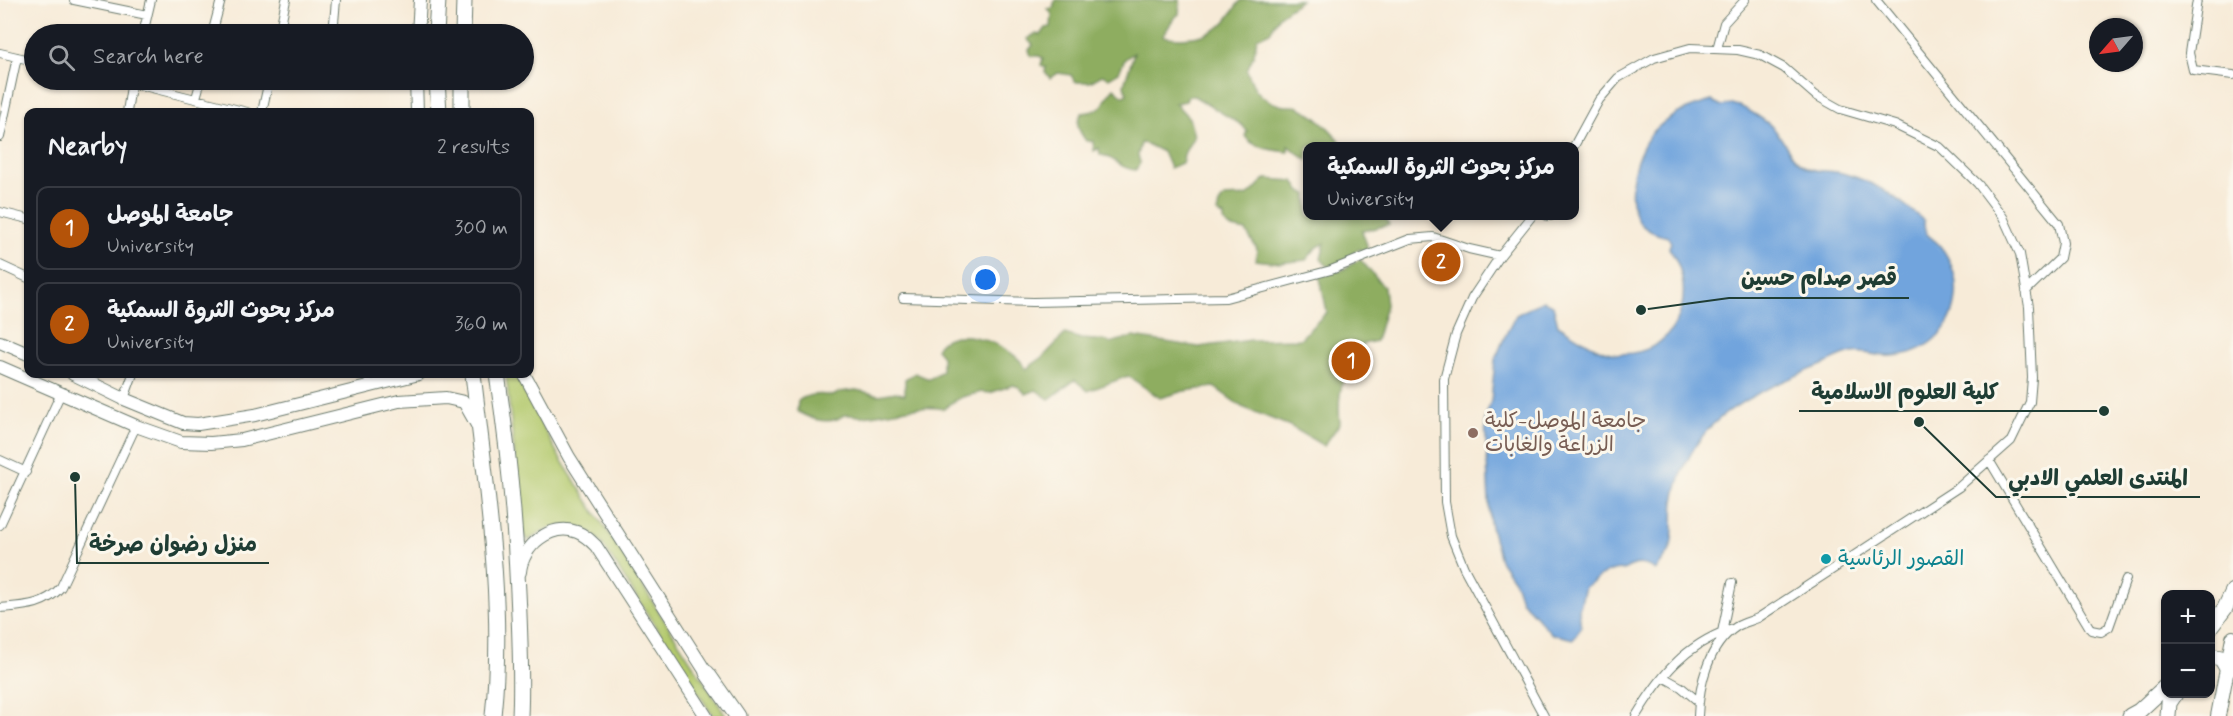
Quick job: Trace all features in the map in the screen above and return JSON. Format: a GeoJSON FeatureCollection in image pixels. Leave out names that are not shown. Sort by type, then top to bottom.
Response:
{"type":"FeatureCollection","features":[{"type":"Feature","properties":{"kind":"highway"},"geometry":{"type":"LineString","coordinates":[[437,24],[438,0]]}},
{"type":"Feature","properties":{"kind":"highway"},"geometry":{"type":"LineString","coordinates":[[464,0],[464,24]]}},
{"type":"Feature","properties":{"kind":"highway"},"geometry":{"type":"LineString","coordinates":[[438,90],[439,108]]}},
{"type":"Feature","properties":{"kind":"highway"},"geometry":{"type":"LineString","coordinates":[[462,90],[462,108]]}},
{"type":"Feature","properties":{"kind":"highway"},"geometry":{"type":"LineString","coordinates":[[473,378],[493,544],[496,638],[493,716]]}},
{"type":"Feature","properties":{"kind":"highway"},"geometry":{"type":"LineString","coordinates":[[498,378],[509,465],[519,594],[521,636],[519,716]]}},
{"type":"Feature","properties":{"kind":"highway"},"geometry":{"type":"LineString","coordinates":[[2215,622],[2233,591]]}},
{"type":"Feature","properties":{"kind":"highway"},"geometry":{"type":"LineString","coordinates":[[2215,657],[2221,658],[2228,670]]}},
{"type":"Feature","properties":{"kind":"highway"},"geometry":{"type":"LineString","coordinates":[[707,673],[736,716]]}},
{"type":"Feature","properties":{"kind":"highway"},"geometry":{"type":"LineString","coordinates":[[2130,716],[2139,711],[2161,691]]}},
{"type":"Feature","properties":{"kind":"highway"},"geometry":{"type":"LineString","coordinates":[[2168,716],[2169,703],[2172,698]]}},
{"type":"Feature","properties":{"kind":"main road"},"geometry":{"type":"LineString","coordinates":[[419,24],[420,0]]}},
{"type":"Feature","properties":{"kind":"main road"},"geometry":{"type":"LineString","coordinates":[[416,90],[417,108]]}},
{"type":"Feature","properties":{"kind":"main road"},"geometry":{"type":"LineString","coordinates":[[0,342],[24,352]]}},
{"type":"Feature","properties":{"kind":"main road"},"geometry":{"type":"LineString","coordinates":[[0,367],[24,377]]}},
{"type":"Feature","properties":{"kind":"main road"},"geometry":{"type":"LineString","coordinates":[[26,378],[136,426],[181,442],[211,443],[242,440],[399,401],[446,398],[464,402],[480,431]]}},
{"type":"Feature","properties":{"kind":"main road"},"geometry":{"type":"LineString","coordinates":[[81,378],[124,399],[183,423],[211,423],[255,415],[368,379]]}},
{"type":"Feature","properties":{"kind":"main road"},"geometry":{"type":"LineString","coordinates":[[526,378],[569,458],[707,673]]}},
{"type":"Feature","properties":{"kind":"main road"},"geometry":{"type":"LineString","coordinates":[[211,423],[211,443]]}},
{"type":"Feature","properties":{"kind":"main road"},"geometry":{"type":"LineString","coordinates":[[519,594],[520,566],[524,556],[536,541],[555,531],[566,529],[587,537],[705,715]]}},
{"type":"Feature","properties":{"kind":"main road"},"geometry":{"type":"LineString","coordinates":[[2218,716],[2233,638]]}},
{"type":"Feature","properties":{"kind":"street"},"geometry":{"type":"LineString","coordinates":[[74,0],[147,15]]}},
{"type":"Feature","properties":{"kind":"street"},"geometry":{"type":"LineString","coordinates":[[145,24],[152,0]]}},
{"type":"Feature","properties":{"kind":"street"},"geometry":{"type":"LineString","coordinates":[[215,24],[221,0]]}},
{"type":"Feature","properties":{"kind":"street"},"geometry":{"type":"LineString","coordinates":[[281,24],[286,0]]}},
{"type":"Feature","properties":{"kind":"street"},"geometry":{"type":"LineString","coordinates":[[334,24],[336,0]]}},
{"type":"Feature","properties":{"kind":"street"},"geometry":{"type":"LineString","coordinates":[[1717,49],[1724,23],[1744,0]]}},
{"type":"Feature","properties":{"kind":"street"},"geometry":{"type":"LineString","coordinates":[[1876,0],[2059,224],[2063,243],[2060,258],[2026,291]]}},
{"type":"Feature","properties":{"kind":"street"},"geometry":{"type":"LineString","coordinates":[[2196,0],[2189,52],[2193,70],[2233,75]]}},
{"type":"Feature","properties":{"kind":"street"},"geometry":{"type":"LineString","coordinates":[[1577,142],[1599,100],[1618,78],[1654,58],[1690,48],[1738,50],[1760,55],[1784,68],[1815,95],[1840,109],[1895,125],[1940,147],[1978,184],[2003,217],[2020,254],[2029,307],[2032,378],[2030,402],[2011,441],[1959,487],[1758,618],[1703,640],[1680,658],[1654,687],[1636,716]]}},
{"type":"Feature","properties":{"kind":"street"},"geometry":{"type":"LineString","coordinates":[[0,53],[24,59]]}},
{"type":"Feature","properties":{"kind":"street"},"geometry":{"type":"LineString","coordinates":[[0,137],[17,57]]}},
{"type":"Feature","properties":{"kind":"street"},"geometry":{"type":"LineString","coordinates":[[128,108],[131,90]]}},
{"type":"Feature","properties":{"kind":"street"},"geometry":{"type":"LineString","coordinates":[[166,90],[232,108]]}},
{"type":"Feature","properties":{"kind":"street"},"geometry":{"type":"LineString","coordinates":[[196,98],[198,90]]}},
{"type":"Feature","properties":{"kind":"street"},"geometry":{"type":"LineString","coordinates":[[263,108],[267,90]]}},
{"type":"Feature","properties":{"kind":"street"},"geometry":{"type":"LineString","coordinates":[[0,212],[24,218]]}},
{"type":"Feature","properties":{"kind":"street"},"geometry":{"type":"LineString","coordinates":[[1529,220],[1500,256],[1472,298],[1456,334],[1444,380],[1445,502],[1451,536],[1464,567],[1542,714]]}},
{"type":"Feature","properties":{"kind":"street"},"geometry":{"type":"LineString","coordinates":[[903,298],[1033,302],[1226,298],[1336,268],[1410,239],[1433,237],[1468,249],[1500,256]]}},
{"type":"Feature","properties":{"kind":"street"},"geometry":{"type":"LineString","coordinates":[[0,265],[24,276]]}},
{"type":"Feature","properties":{"kind":"street"},"geometry":{"type":"LineString","coordinates":[[124,399],[132,378]]}},
{"type":"Feature","properties":{"kind":"street"},"geometry":{"type":"LineString","coordinates":[[0,525],[61,393]]}},
{"type":"Feature","properties":{"kind":"street"},"geometry":{"type":"LineString","coordinates":[[0,608],[36,604],[50,598],[61,587],[136,426]]}},
{"type":"Feature","properties":{"kind":"street"},"geometry":{"type":"LineString","coordinates":[[0,460],[26,472]]}},
{"type":"Feature","properties":{"kind":"street"},"geometry":{"type":"LineString","coordinates":[[1989,460],[2091,630],[2101,632],[2109,627],[2126,579]]}},
{"type":"Feature","properties":{"kind":"street"},"geometry":{"type":"LineString","coordinates":[[1722,632],[1732,583]]}},
{"type":"Feature","properties":{"kind":"street"},"geometry":{"type":"LineString","coordinates":[[1698,716],[1698,702],[1706,667],[1722,640],[1735,627]]}},
{"type":"Feature","properties":{"kind":"street"},"geometry":{"type":"LineString","coordinates":[[1663,677],[1681,687],[1698,702]]}},
{"type":"Feature","properties":{"kind":"green space"},"geometry":{"type":"Polygon","coordinates":[[[1055,0],[1180,0],[1179,14],[1163,36],[1178,38],[1195,37],[1217,29],[1226,21],[1241,0],[1301,0],[1279,16],[1270,32],[1257,38],[1254,54],[1247,70],[1252,83],[1262,96],[1273,103],[1297,106],[1312,114],[1341,142],[1303,142],[1303,157],[1288,146],[1288,152],[1264,148],[1248,140],[1245,136],[1247,131],[1242,125],[1194,96],[1188,96],[1186,101],[1175,103],[1189,118],[1194,136],[1182,163],[1170,168],[1163,152],[1141,143],[1138,155],[1140,163],[1136,170],[1125,167],[1100,155],[1099,148],[1094,151],[1093,141],[1086,141],[1078,127],[1078,121],[1082,113],[1100,108],[1114,88],[1123,96],[1127,94],[1124,85],[1134,53],[1125,59],[1119,72],[1109,78],[1102,75],[1090,82],[1075,82],[1071,75],[1058,73],[1050,78],[1045,72],[1046,67],[1041,65],[1043,58],[1031,56],[1029,50],[1033,45],[1027,39],[1035,34],[1041,35],[1046,28],[1051,27],[1052,14],[1048,9],[1053,8],[1055,0]]]}},
{"type":"Feature","properties":{"kind":"green space"},"geometry":{"type":"Polygon","coordinates":[[[1266,179],[1294,181],[1303,192],[1303,220],[1386,220],[1389,225],[1362,231],[1367,245],[1367,256],[1359,249],[1332,270],[1341,271],[1360,259],[1384,287],[1386,305],[1376,341],[1363,344],[1343,381],[1339,400],[1340,423],[1324,446],[1290,426],[1242,407],[1214,387],[1184,391],[1160,398],[1128,376],[1088,391],[1075,380],[1049,399],[1036,390],[1026,394],[1013,385],[990,393],[982,392],[962,397],[944,409],[925,408],[864,416],[845,415],[827,421],[811,418],[797,411],[798,401],[815,395],[833,396],[840,392],[856,390],[879,395],[896,392],[905,395],[905,379],[915,373],[929,379],[942,371],[942,356],[936,349],[944,340],[955,336],[982,339],[997,345],[1020,360],[1026,369],[1043,357],[1065,334],[1109,343],[1133,337],[1199,347],[1251,340],[1300,339],[1327,312],[1319,273],[1330,269],[1321,259],[1325,243],[1316,248],[1306,260],[1280,263],[1256,260],[1257,249],[1246,231],[1228,227],[1224,222],[1224,216],[1217,213],[1224,197],[1246,196],[1266,179]]]}},
{"type":"Feature","properties":{"kind":"green space"},"geometry":{"type":"Polygon","coordinates":[[[506,378],[519,378],[560,458],[726,716],[713,716],[601,542],[584,529],[575,527],[555,527],[528,541],[523,534],[506,378]]]}},
{"type":"Feature","properties":{"kind":"water"},"geometry":{"type":"Polygon","coordinates":[[[1712,101],[1722,106],[1739,106],[1750,111],[1774,129],[1796,159],[1806,167],[1842,173],[1865,181],[1886,191],[1914,212],[1924,221],[1927,233],[1944,251],[1950,263],[1956,284],[1954,309],[1943,330],[1916,351],[1887,356],[1861,352],[1844,355],[1749,398],[1723,416],[1711,426],[1698,443],[1682,471],[1674,502],[1671,547],[1656,570],[1644,565],[1636,565],[1603,574],[1585,587],[1579,610],[1581,628],[1573,639],[1552,634],[1521,600],[1515,582],[1500,560],[1490,523],[1485,419],[1491,401],[1495,360],[1516,315],[1543,301],[1553,305],[1558,325],[1605,352],[1633,353],[1651,347],[1666,336],[1676,322],[1682,305],[1683,286],[1679,267],[1669,248],[1671,242],[1668,237],[1646,229],[1635,213],[1632,201],[1633,174],[1642,148],[1656,129],[1682,111],[1712,101]]]}},
{"type":"Feature","properties":{"kind":"place","name":"مركز بحوث الثروة السمكية"},"geometry":{"type":"Point","coordinates":[1441,262]}},
{"type":"Feature","properties":{"kind":"place","name":"قصر صدام حسين"},"geometry":{"type":"Point","coordinates":[1641,310]}},
{"type":"Feature","properties":{"kind":"place","name":"جامعة الموصل"},"geometry":{"type":"Point","coordinates":[1351,361]}},
{"type":"Feature","properties":{"kind":"place","name":"كلية العلوم الاسلامية"},"geometry":{"type":"Point","coordinates":[2104,411]}},
{"type":"Feature","properties":{"kind":"place","name":"المنتدى العلمي الادبي"},"geometry":{"type":"Point","coordinates":[1919,422]}},
{"type":"Feature","properties":{"kind":"place","name":"جامعة الموصل-كلية الزراعة والغابات"},"geometry":{"type":"Point","coordinates":[1473,433]}},
{"type":"Feature","properties":{"kind":"place","name":"منزل رضوان صرخة"},"geometry":{"type":"Point","coordinates":[75,477]}},
{"type":"Feature","properties":{"kind":"place","name":"القصور الرئاسية"},"geometry":{"type":"Point","coordinates":[1826,559]}}]}
